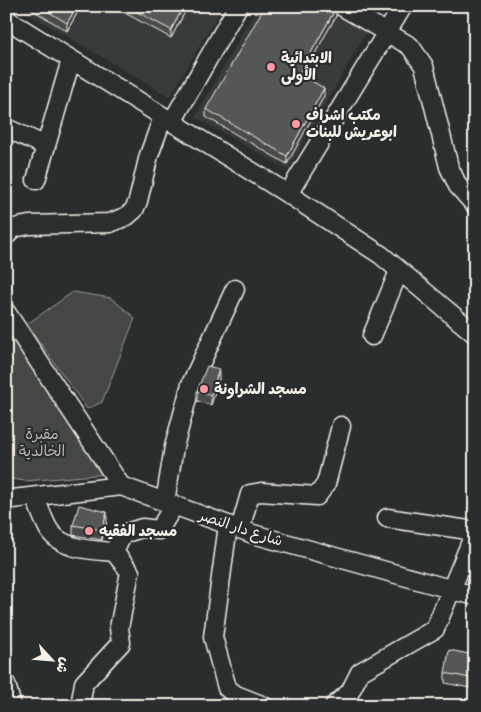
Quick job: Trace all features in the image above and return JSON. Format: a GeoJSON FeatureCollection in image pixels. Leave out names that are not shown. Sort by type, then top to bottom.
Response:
{"type":"FeatureCollection","features":[{"type":"Feature","properties":{"kind":"street"},"geometry":{"type":"LineString","coordinates":[[6,236],[14,228],[21,227],[110,223],[127,216],[134,210],[150,155],[168,120],[238,6]]}},
{"type":"Feature","properties":{"kind":"street"},"geometry":{"type":"LineString","coordinates":[[341,6],[410,46],[424,66],[449,167],[458,186],[475,205]]}},
{"type":"Feature","properties":{"kind":"street"},"geometry":{"type":"LineString","coordinates":[[288,194],[403,6]]}},
{"type":"Feature","properties":{"kind":"street"},"geometry":{"type":"LineString","coordinates":[[6,19],[288,194],[381,255],[475,334]]}},
{"type":"Feature","properties":{"kind":"street"},"geometry":{"type":"LineString","coordinates":[[36,180],[44,145],[71,60]]}},
{"type":"Feature","properties":{"kind":"street"},"geometry":{"type":"LineString","coordinates":[[6,128],[44,145]]}},
{"type":"Feature","properties":{"kind":"street"},"geometry":{"type":"LineString","coordinates":[[372,336],[399,271]]}},
{"type":"Feature","properties":{"kind":"street"},"geometry":{"type":"LineString","coordinates":[[114,552],[123,534],[142,528],[159,530],[169,504],[174,447],[191,384],[235,289]]}},
{"type":"Feature","properties":{"kind":"street"},"geometry":{"type":"LineString","coordinates":[[6,312],[121,486]]}},
{"type":"Feature","properties":{"kind":"street"},"geometry":{"type":"LineString","coordinates":[[264,706],[236,695],[227,688],[213,637],[234,527],[250,494],[261,492],[313,497],[322,492],[341,426]]}},
{"type":"Feature","properties":{"kind":"street","name":"شارع دار النصر"},"geometry":{"type":"LineString","coordinates":[[6,498],[35,497],[121,486],[234,527],[475,596]]}},
{"type":"Feature","properties":{"kind":"street"},"geometry":{"type":"LineString","coordinates":[[35,497],[49,530],[61,541],[80,549],[114,552],[130,572],[119,628],[121,643],[84,683],[80,706]]}},
{"type":"Feature","properties":{"kind":"street"},"geometry":{"type":"LineString","coordinates":[[334,706],[350,692],[360,672],[435,629],[475,531],[388,518]]}},
{"type":"Feature","properties":{"kind":"street"},"geometry":{"type":"LineString","coordinates":[[6,684],[12,706]]}},
{"type":"Feature","properties":{"kind":"shaded area"},"geometry":{"type":"Polygon","coordinates":[[[15,6],[223,6],[170,97],[15,6]]]}},
{"type":"Feature","properties":{"kind":"shaded area"},"geometry":{"type":"Polygon","coordinates":[[[258,6],[324,6],[367,31],[288,170],[195,117],[258,6]]]}},
{"type":"Feature","properties":{"kind":"green space"},"geometry":{"type":"Polygon","coordinates":[[[73,292],[111,298],[135,318],[102,402],[87,409],[27,324],[73,292]]]}},
{"type":"Feature","properties":{"kind":"green space","name":"مقبرة الخالدية"},"geometry":{"type":"Polygon","coordinates":[[[6,321],[107,474],[25,481],[6,478],[6,321]]]}},
{"type":"Feature","properties":{"kind":"building"},"geometry":{"type":"Polygon","coordinates":[[[39,6],[77,6],[67,23],[39,6]]]}},
{"type":"Feature","properties":{"kind":"building"},"geometry":{"type":"Polygon","coordinates":[[[126,6],[184,6],[171,30],[126,6]]]}},
{"type":"Feature","properties":{"kind":"building","name":"الابتدائية الأولى"},"geometry":{"type":"Polygon","coordinates":[[[265,6],[332,6],[336,8],[299,74],[324,88],[287,156],[206,109],[265,6]]]}},
{"type":"Feature","properties":{"kind":"building"},"geometry":{"type":"Polygon","coordinates":[[[207,366],[219,369],[211,395],[197,391],[207,366]]]}},
{"type":"Feature","properties":{"kind":"building"},"geometry":{"type":"Polygon","coordinates":[[[79,505],[107,512],[102,530],[73,525],[79,505]]]}},
{"type":"Feature","properties":{"kind":"building"},"geometry":{"type":"Polygon","coordinates":[[[449,650],[474,655],[470,678],[445,673],[449,650]]]}},
{"type":"Feature","properties":{"kind":"place","name":"الابتدائية الأولى"},"geometry":{"type":"Point","coordinates":[271,67]}},
{"type":"Feature","properties":{"kind":"place","name":"مكتب اشراف ابوعريش للبنات"},"geometry":{"type":"Point","coordinates":[296,124]}},
{"type":"Feature","properties":{"kind":"place","name":"مسجد الشراونة"},"geometry":{"type":"Point","coordinates":[204,389]}},
{"type":"Feature","properties":{"kind":"place","name":"مسجد الفقيه"},"geometry":{"type":"Point","coordinates":[89,531]}}]}
